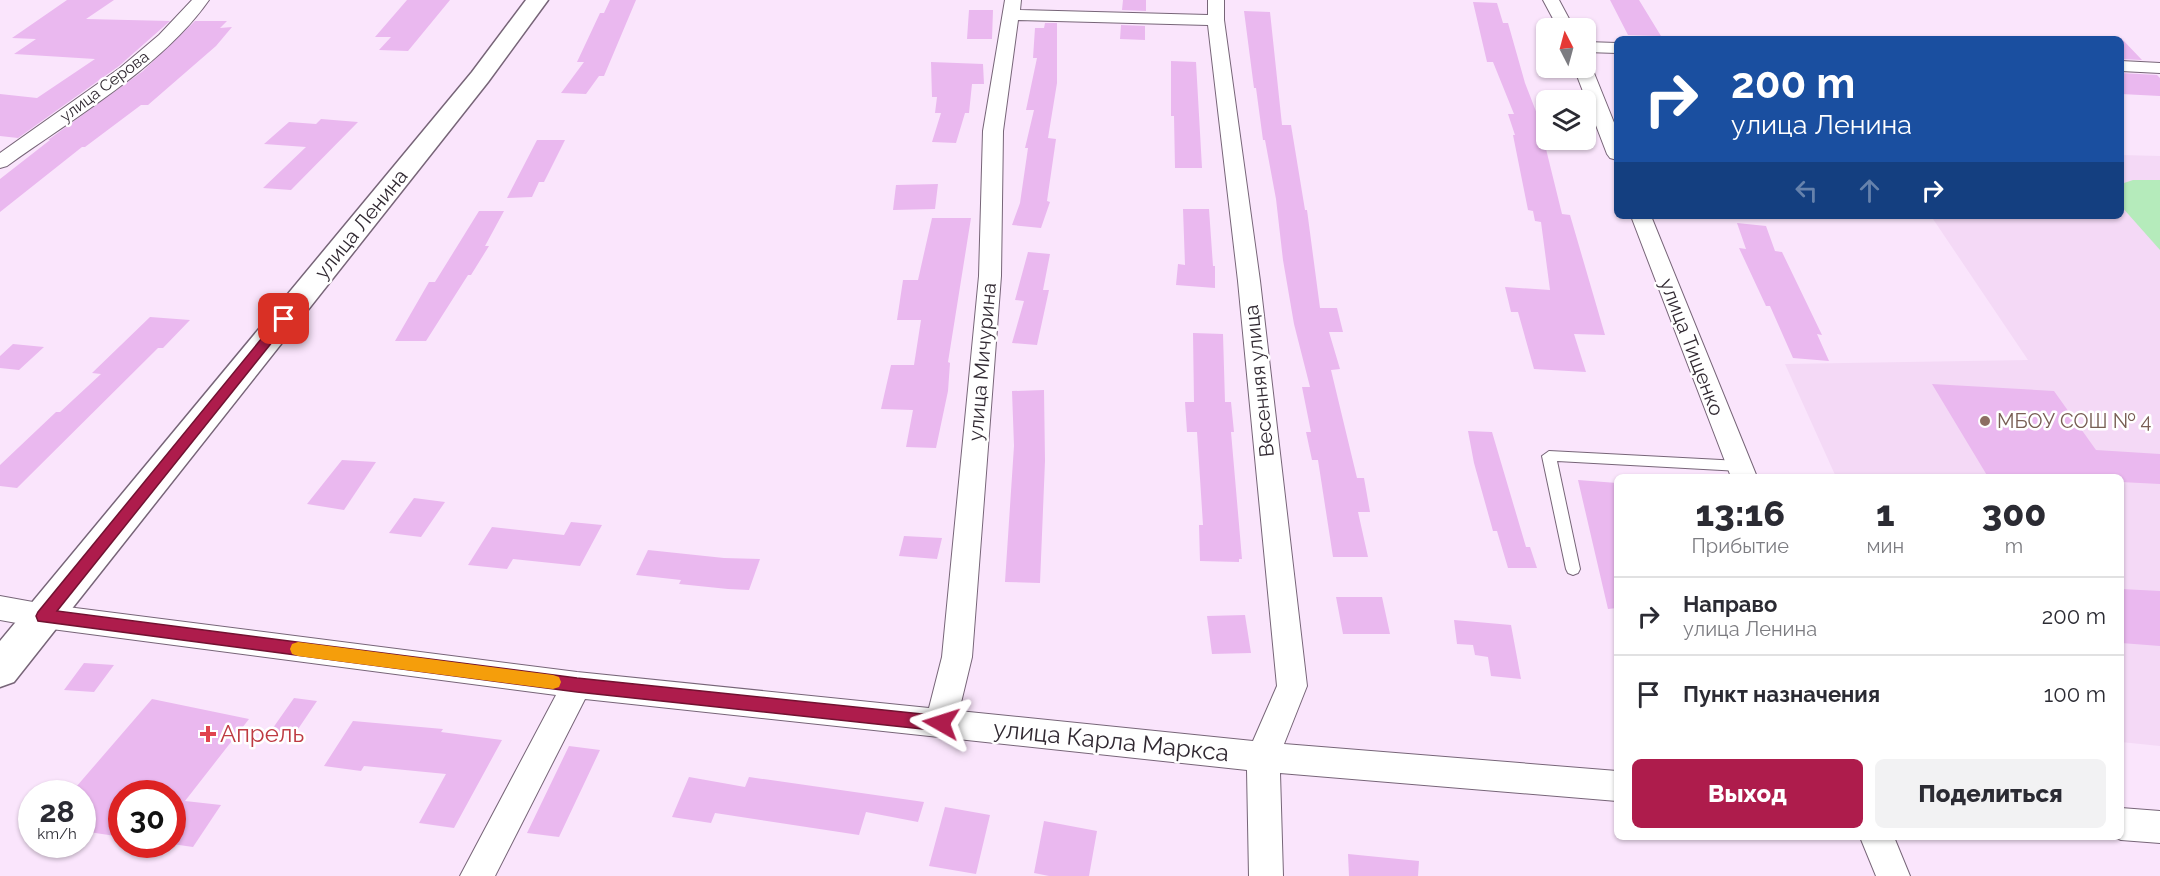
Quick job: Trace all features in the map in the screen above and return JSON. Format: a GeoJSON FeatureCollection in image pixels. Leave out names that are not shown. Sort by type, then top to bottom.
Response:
{"type":"FeatureCollection","features":[{"type":"Feature","properties":{"kind":"main road","name":"улица Ленина"},"geometry":{"type":"LineString","coordinates":[[0,670],[480,77],[537,0]]}},
{"type":"Feature","properties":{"kind":"street","name":"улица Серова"},"geometry":{"type":"LineString","coordinates":[[0,162],[126,72],[165,39],[201,0]]}},
{"type":"Feature","properties":{"kind":"street"},"geometry":{"type":"LineString","coordinates":[[1551,0],[1561,18]]}},
{"type":"Feature","properties":{"kind":"street"},"geometry":{"type":"LineString","coordinates":[[1012,8],[1216,10]]}},
{"type":"Feature","properties":{"kind":"street","name":"улица Мичурина"},"geometry":{"type":"LineString","coordinates":[[941,723],[957,657],[990,276],[993,131],[1012,8]]}},
{"type":"Feature","properties":{"kind":"street","name":"Весенняя улица"},"geometry":{"type":"LineString","coordinates":[[1216,10],[1249,281],[1292,686],[1263,757]]}},
{"type":"Feature","properties":{"kind":"street"},"geometry":{"type":"LineString","coordinates":[[1596,47],[1614,48]]}},
{"type":"Feature","properties":{"kind":"street"},"geometry":{"type":"LineString","coordinates":[[2124,66],[2160,68]]}},
{"type":"Feature","properties":{"kind":"street"},"geometry":{"type":"LineString","coordinates":[[1587,78],[1614,146]]}},
{"type":"Feature","properties":{"kind":"street","name":"улица Тищенко"},"geometry":{"type":"LineString","coordinates":[[1642,219],[1742,472]]}},
{"type":"Feature","properties":{"kind":"street","name":"улица Карла Маркса"},"geometry":{"type":"LineString","coordinates":[[0,608],[44,616],[577,685],[1263,757],[1614,786]]}},
{"type":"Feature","properties":{"kind":"street"},"geometry":{"type":"LineString","coordinates":[[477,876],[577,685]]}},
{"type":"Feature","properties":{"kind":"street"},"geometry":{"type":"LineString","coordinates":[[1263,757],[1266,876]]}},
{"type":"Feature","properties":{"kind":"street"},"geometry":{"type":"LineString","coordinates":[[2124,824],[2160,827]]}},
{"type":"Feature","properties":{"kind":"street"},"geometry":{"type":"LineString","coordinates":[[1878,840],[1893,876]]}},
{"type":"Feature","properties":{"kind":"lane"},"geometry":{"type":"LineString","coordinates":[[1573,569],[1549,456],[1742,472]]}},
{"type":"Feature","properties":{"kind":"shaded area","name":"МБОУ СОШ № 4"},"geometry":{"type":"Polygon","coordinates":[[[2124,155],[2160,156],[2160,746],[2124,742],[2124,474],[1835,474],[1785,364],[2028,360],[1933,219],[2124,219],[2124,155]]]}},
{"type":"Feature","properties":{"kind":"green space"},"geometry":{"type":"Polygon","coordinates":[[[2133,180],[2160,180],[2160,250],[2124,209],[2124,183],[2133,180]]]}},
{"type":"Feature","properties":{"kind":"building"},"geometry":{"type":"Polygon","coordinates":[[[67,0],[114,0],[86,19],[170,21],[119,66],[18,138],[0,136],[0,94],[37,98],[95,59],[14,54],[36,39],[12,38],[67,0]]]}},
{"type":"Feature","properties":{"kind":"building"},"geometry":{"type":"Polygon","coordinates":[[[407,0],[450,0],[408,51],[379,50],[391,37],[375,37],[407,0]]]}},
{"type":"Feature","properties":{"kind":"building"},"geometry":{"type":"Polygon","coordinates":[[[610,0],[636,0],[604,76],[599,76],[586,94],[561,93],[584,62],[577,62],[600,13],[604,13],[610,0]]]}},
{"type":"Feature","properties":{"kind":"building"},"geometry":{"type":"Polygon","coordinates":[[[1123,0],[1146,0],[1146,11],[1122,10],[1123,0]]]}},
{"type":"Feature","properties":{"kind":"building"},"geometry":{"type":"Polygon","coordinates":[[[1610,0],[1639,0],[1661,36],[1628,35],[1610,0]]]}},
{"type":"Feature","properties":{"kind":"building"},"geometry":{"type":"Polygon","coordinates":[[[1473,2],[1497,3],[1503,23],[1508,23],[1525,83],[1536,111],[1536,150],[1546,150],[1562,214],[1570,215],[1605,335],[1574,334],[1586,372],[1534,369],[1518,312],[1511,312],[1505,287],[1550,290],[1541,222],[1535,221],[1533,211],[1528,210],[1513,135],[1515,135],[1508,114],[1514,114],[1493,62],[1487,62],[1473,2]]]}},
{"type":"Feature","properties":{"kind":"building"},"geometry":{"type":"Polygon","coordinates":[[[969,10],[993,10],[992,39],[967,39],[969,10]]]}},
{"type":"Feature","properties":{"kind":"building"},"geometry":{"type":"Polygon","coordinates":[[[1244,11],[1270,12],[1282,125],[1291,125],[1305,210],[1307,210],[1320,308],[1337,308],[1343,332],[1329,332],[1340,369],[1331,370],[1357,478],[1364,478],[1370,512],[1358,512],[1368,557],[1333,557],[1318,460],[1312,460],[1306,432],[1311,432],[1302,387],[1310,387],[1294,324],[1276,199],[1265,140],[1263,140],[1256,88],[1254,88],[1244,11]]]}},
{"type":"Feature","properties":{"kind":"building"},"geometry":{"type":"Polygon","coordinates":[[[195,21],[227,21],[220,28],[232,27],[216,46],[148,105],[141,105],[82,147],[0,212],[0,179],[50,140],[48,140],[143,71],[195,21]]]}},
{"type":"Feature","properties":{"kind":"building"},"geometry":{"type":"Polygon","coordinates":[[[1045,23],[1057,23],[1057,83],[1048,138],[1056,139],[1047,201],[1050,202],[1041,228],[1012,225],[1020,203],[1028,148],[1025,148],[1034,110],[1026,110],[1037,58],[1033,58],[1035,28],[1044,28],[1045,23]]]}},
{"type":"Feature","properties":{"kind":"building"},"geometry":{"type":"Polygon","coordinates":[[[1121,25],[1145,26],[1145,40],[1120,39],[1121,25]]]}},
{"type":"Feature","properties":{"kind":"building"},"geometry":{"type":"Polygon","coordinates":[[[2124,41],[2142,60],[2124,59],[2124,41]]]}},
{"type":"Feature","properties":{"kind":"building"},"geometry":{"type":"Polygon","coordinates":[[[1171,61],[1196,62],[1202,168],[1175,168],[1174,116],[1171,116],[1171,61]]]}},
{"type":"Feature","properties":{"kind":"building"},"geometry":{"type":"Polygon","coordinates":[[[931,62],[983,64],[984,84],[972,84],[969,113],[965,113],[956,143],[932,142],[941,113],[935,113],[937,97],[932,97],[931,62]]]}},
{"type":"Feature","properties":{"kind":"building"},"geometry":{"type":"Polygon","coordinates":[[[2124,73],[2157,75],[2160,78],[2160,96],[2124,94],[2124,73]]]}},
{"type":"Feature","properties":{"kind":"building"},"geometry":{"type":"Polygon","coordinates":[[[321,119],[358,122],[291,190],[263,188],[306,147],[264,144],[289,122],[316,124],[321,119]]]}},
{"type":"Feature","properties":{"kind":"building"},"geometry":{"type":"Polygon","coordinates":[[[537,140],[565,140],[544,182],[539,182],[532,197],[507,198],[537,140]]]}},
{"type":"Feature","properties":{"kind":"building"},"geometry":{"type":"Polygon","coordinates":[[[938,184],[935,209],[893,210],[896,185],[938,184]]]}},
{"type":"Feature","properties":{"kind":"building"},"geometry":{"type":"Polygon","coordinates":[[[1183,209],[1209,209],[1215,288],[1176,285],[1178,264],[1185,265],[1183,209]]]}},
{"type":"Feature","properties":{"kind":"building"},"geometry":{"type":"Polygon","coordinates":[[[479,211],[504,211],[485,246],[489,246],[471,275],[468,275],[426,341],[395,341],[429,282],[435,282],[479,211]]]}},
{"type":"Feature","properties":{"kind":"building"},"geometry":{"type":"Polygon","coordinates":[[[932,218],[971,218],[948,362],[950,363],[948,391],[936,448],[906,447],[913,410],[881,409],[891,365],[914,365],[921,320],[897,320],[903,280],[918,280],[932,218]]]}},
{"type":"Feature","properties":{"kind":"building"},"geometry":{"type":"Polygon","coordinates":[[[1737,223],[1766,226],[1775,251],[1782,252],[1822,335],[1817,334],[1829,361],[1793,358],[1770,306],[1766,306],[1739,248],[1746,249],[1737,223]]]}},
{"type":"Feature","properties":{"kind":"building"},"geometry":{"type":"Polygon","coordinates":[[[1028,252],[1050,254],[1043,290],[1049,290],[1037,345],[1012,343],[1024,301],[1015,300],[1028,252]]]}},
{"type":"Feature","properties":{"kind":"building"},"geometry":{"type":"Polygon","coordinates":[[[150,317],[190,320],[163,348],[158,348],[17,488],[0,486],[0,465],[56,412],[60,412],[101,374],[92,373],[150,317]]]}},
{"type":"Feature","properties":{"kind":"building"},"geometry":{"type":"Polygon","coordinates":[[[1193,333],[1223,334],[1225,402],[1231,402],[1234,432],[1231,432],[1242,559],[1239,559],[1239,562],[1200,561],[1199,525],[1203,525],[1197,432],[1187,432],[1185,402],[1194,402],[1193,333]]]}},
{"type":"Feature","properties":{"kind":"building"},"geometry":{"type":"Polygon","coordinates":[[[13,344],[44,347],[19,370],[0,368],[0,356],[13,344]]]}},
{"type":"Feature","properties":{"kind":"building"},"geometry":{"type":"Polygon","coordinates":[[[1932,384],[2054,391],[2096,450],[2160,454],[2160,484],[2124,482],[2124,474],[1986,474],[1932,384]]]}},
{"type":"Feature","properties":{"kind":"building"},"geometry":{"type":"Polygon","coordinates":[[[1044,390],[1045,461],[1040,583],[1005,582],[1014,446],[1012,391],[1044,390]]]}},
{"type":"Feature","properties":{"kind":"building"},"geometry":{"type":"Polygon","coordinates":[[[1468,431],[1492,432],[1526,547],[1530,547],[1537,568],[1508,568],[1497,531],[1493,531],[1474,463],[1468,431]]]}},
{"type":"Feature","properties":{"kind":"building"},"geometry":{"type":"Polygon","coordinates":[[[342,460],[376,462],[344,510],[307,504],[342,460]]]}},
{"type":"Feature","properties":{"kind":"building"},"geometry":{"type":"Polygon","coordinates":[[[1578,480],[1614,483],[1614,608],[1608,609],[1578,480]]]}},
{"type":"Feature","properties":{"kind":"building"},"geometry":{"type":"Polygon","coordinates":[[[414,498],[445,502],[421,537],[389,533],[414,498]]]}},
{"type":"Feature","properties":{"kind":"building"},"geometry":{"type":"Polygon","coordinates":[[[571,522],[602,525],[580,566],[513,559],[507,569],[468,565],[492,527],[564,535],[571,522]]]}},
{"type":"Feature","properties":{"kind":"building"},"geometry":{"type":"Polygon","coordinates":[[[904,536],[942,538],[937,559],[899,556],[904,536]]]}},
{"type":"Feature","properties":{"kind":"building"},"geometry":{"type":"Polygon","coordinates":[[[648,550],[724,558],[760,559],[749,590],[728,589],[679,584],[681,580],[636,575],[648,550]]]}},
{"type":"Feature","properties":{"kind":"building"},"geometry":{"type":"Polygon","coordinates":[[[2124,589],[2160,591],[2160,646],[2124,643],[2124,589]]]}},
{"type":"Feature","properties":{"kind":"building"},"geometry":{"type":"Polygon","coordinates":[[[1336,597],[1382,597],[1390,634],[1343,634],[1336,597]]]}},
{"type":"Feature","properties":{"kind":"building"},"geometry":{"type":"Polygon","coordinates":[[[1245,615],[1251,653],[1212,654],[1207,616],[1245,615]]]}},
{"type":"Feature","properties":{"kind":"building"},"geometry":{"type":"Polygon","coordinates":[[[1454,620],[1511,625],[1521,679],[1491,676],[1488,657],[1475,655],[1473,645],[1457,644],[1454,620]]]}},
{"type":"Feature","properties":{"kind":"building"},"geometry":{"type":"Polygon","coordinates":[[[84,663],[114,665],[94,692],[64,690],[84,663]]]}},
{"type":"Feature","properties":{"kind":"building"},"geometry":{"type":"Polygon","coordinates":[[[294,698],[317,701],[292,738],[268,735],[294,698]]]}},
{"type":"Feature","properties":{"kind":"building"},"geometry":{"type":"Polygon","coordinates":[[[152,699],[249,719],[186,800],[186,780],[108,780],[108,835],[96,833],[96,780],[82,780],[152,699]]]}},
{"type":"Feature","properties":{"kind":"building"},"geometry":{"type":"Polygon","coordinates":[[[353,721],[443,729],[441,732],[502,740],[454,828],[419,823],[446,774],[364,766],[361,771],[324,766],[353,721]]]}},
{"type":"Feature","properties":{"kind":"building"},"geometry":{"type":"Polygon","coordinates":[[[569,746],[600,750],[559,837],[527,833],[569,746]]]}},
{"type":"Feature","properties":{"kind":"building"},"geometry":{"type":"Polygon","coordinates":[[[689,777],[745,787],[749,777],[924,802],[918,822],[866,812],[859,835],[715,813],[711,823],[672,817],[689,777]]]}},
{"type":"Feature","properties":{"kind":"building"},"geometry":{"type":"Polygon","coordinates":[[[186,801],[221,805],[193,847],[186,846],[186,801]]]}},
{"type":"Feature","properties":{"kind":"building"},"geometry":{"type":"Polygon","coordinates":[[[945,807],[990,815],[976,874],[929,866],[945,807]]]}},
{"type":"Feature","properties":{"kind":"building"},"geometry":{"type":"Polygon","coordinates":[[[1044,821],[1097,831],[1089,876],[1049,876],[1034,873],[1044,821]]]}},
{"type":"Feature","properties":{"kind":"building"},"geometry":{"type":"Polygon","coordinates":[[[1348,854],[1419,861],[1418,876],[1349,876],[1348,854]]]}},
{"type":"Feature","properties":{"kind":"slow traffic"},"geometry":{"type":"LineString","coordinates":[[298,649],[553,682]]}},
{"type":"Feature","properties":{"kind":"place","name":"МБОУ СОШ № 4"},"geometry":{"type":"Point","coordinates":[1985,421]}},
{"type":"Feature","properties":{"kind":"place","name":"Апрель"},"geometry":{"type":"Point","coordinates":[208,734]}},
{"type":"Feature","properties":{"kind":"route"},"geometry":{"type":"LineString","coordinates":[[284,319],[44,616],[577,685],[941,723]]}}]}
